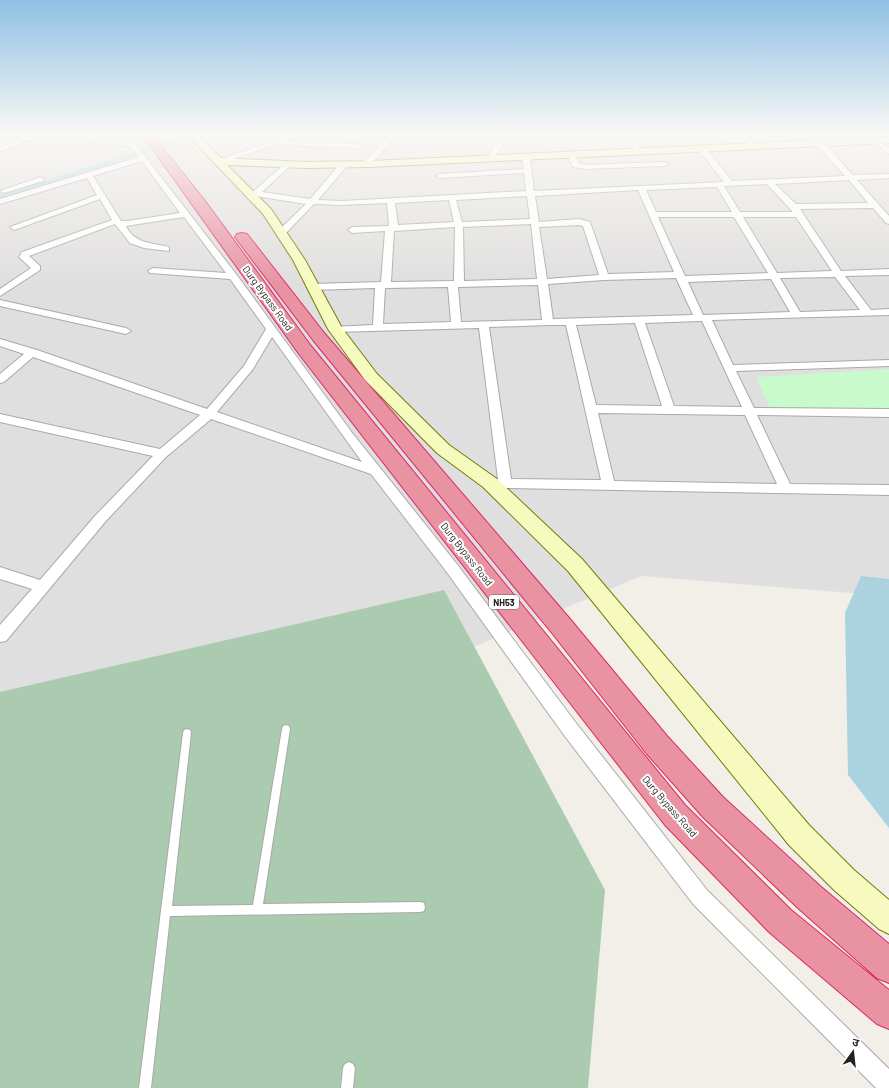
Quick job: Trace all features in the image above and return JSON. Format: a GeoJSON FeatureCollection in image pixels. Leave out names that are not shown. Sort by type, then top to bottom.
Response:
{"type":"FeatureCollection","features":[{"type":"Feature","properties":{"kind":"highway","name":"Durg Bypass Road"},"geometry":{"type":"LineString","coordinates":[[183,184],[305,350],[675,815],[780,921],[889,1012]]}},
{"type":"Feature","properties":{"kind":"highway","name":"Durg Bypass Road"},"geometry":{"type":"LineString","coordinates":[[192,184],[235,228],[319,337],[561,626],[657,745],[713,807],[809,897],[889,966]]}},
{"type":"Feature","properties":{"kind":"street"},"geometry":{"type":"LineString","coordinates":[[0,192],[25,184]]}},
{"type":"Feature","properties":{"kind":"street"},"geometry":{"type":"LineString","coordinates":[[0,202],[58,184]]}},
{"type":"Feature","properties":{"kind":"street"},"geometry":{"type":"LineString","coordinates":[[95,184],[128,239],[166,249]]}},
{"type":"Feature","properties":{"kind":"street"},"geometry":{"type":"LineString","coordinates":[[173,184],[187,214],[271,329],[376,471],[700,897],[889,1085]]}},
{"type":"Feature","properties":{"kind":"street"},"geometry":{"type":"LineString","coordinates":[[242,184],[253,194],[281,233],[298,260],[335,329],[371,377],[443,449],[498,484],[575,565],[800,835],[844,880],[889,919]]}},
{"type":"Feature","properties":{"kind":"street"},"geometry":{"type":"LineString","coordinates":[[253,194],[265,184]]}},
{"type":"Feature","properties":{"kind":"street"},"geometry":{"type":"LineString","coordinates":[[281,233],[328,184]]}},
{"type":"Feature","properties":{"kind":"street"},"geometry":{"type":"LineString","coordinates":[[530,184],[548,323]]}},
{"type":"Feature","properties":{"kind":"street"},"geometry":{"type":"LineString","coordinates":[[719,184],[797,315]]}},
{"type":"Feature","properties":{"kind":"street"},"geometry":{"type":"LineString","coordinates":[[253,194],[312,202],[391,201],[735,184]]}},
{"type":"Feature","properties":{"kind":"street"},"geometry":{"type":"LineString","coordinates":[[772,184],[796,211],[839,274],[868,313]]}},
{"type":"Feature","properties":{"kind":"street"},"geometry":{"type":"LineString","coordinates":[[856,184],[889,221]]}},
{"type":"Feature","properties":{"kind":"street"},"geometry":{"type":"LineString","coordinates":[[641,188],[681,277],[729,368],[786,488]]}},
{"type":"Feature","properties":{"kind":"street"},"geometry":{"type":"LineString","coordinates":[[14,227],[102,196]]}},
{"type":"Feature","properties":{"kind":"street"},"geometry":{"type":"LineString","coordinates":[[452,198],[459,225],[456,284],[456,326]]}},
{"type":"Feature","properties":{"kind":"street"},"geometry":{"type":"LineString","coordinates":[[378,328],[392,228],[391,201]]}},
{"type":"Feature","properties":{"kind":"street"},"geometry":{"type":"LineString","coordinates":[[653,215],[738,214],[876,205]]}},
{"type":"Feature","properties":{"kind":"street"},"geometry":{"type":"LineString","coordinates":[[0,293],[37,268],[24,257],[25,254],[118,223],[187,214]]}},
{"type":"Feature","properties":{"kind":"street"},"geometry":{"type":"LineString","coordinates":[[352,230],[459,225],[579,222],[588,224],[604,277]]}},
{"type":"Feature","properties":{"kind":"street"},"geometry":{"type":"LineString","coordinates":[[153,271],[211,276],[233,276]]}},
{"type":"Feature","properties":{"kind":"street"},"geometry":{"type":"LineString","coordinates":[[312,287],[543,282],[604,277],[774,276],[889,272]]}},
{"type":"Feature","properties":{"kind":"street"},"geometry":{"type":"LineString","coordinates":[[0,303],[126,331]]}},
{"type":"Feature","properties":{"kind":"street"},"geometry":{"type":"LineString","coordinates":[[335,329],[889,312]]}},
{"type":"Feature","properties":{"kind":"street"},"geometry":{"type":"LineString","coordinates":[[639,320],[669,410]]}},
{"type":"Feature","properties":{"kind":"street"},"geometry":{"type":"LineString","coordinates":[[570,322],[609,485]]}},
{"type":"Feature","properties":{"kind":"street"},"geometry":{"type":"LineString","coordinates":[[484,325],[498,484]]}},
{"type":"Feature","properties":{"kind":"street"},"geometry":{"type":"LineString","coordinates":[[0,636],[100,519],[162,454],[210,414],[249,367],[271,329]]}},
{"type":"Feature","properties":{"kind":"street"},"geometry":{"type":"LineString","coordinates":[[0,342],[33,352],[376,471]]}},
{"type":"Feature","properties":{"kind":"street"},"geometry":{"type":"LineString","coordinates":[[0,380],[33,352]]}},
{"type":"Feature","properties":{"kind":"street"},"geometry":{"type":"LineString","coordinates":[[729,368],[889,362]]}},
{"type":"Feature","properties":{"kind":"street"},"geometry":{"type":"LineString","coordinates":[[591,409],[889,413]]}},
{"type":"Feature","properties":{"kind":"street"},"geometry":{"type":"LineString","coordinates":[[0,418],[162,454]]}},
{"type":"Feature","properties":{"kind":"street"},"geometry":{"type":"LineString","coordinates":[[498,484],[889,490]]}},
{"type":"Feature","properties":{"kind":"street"},"geometry":{"type":"LineString","coordinates":[[0,573],[42,586]]}},
{"type":"Feature","properties":{"kind":"lane"},"geometry":{"type":"LineString","coordinates":[[256,910],[286,729]]}},
{"type":"Feature","properties":{"kind":"lane"},"geometry":{"type":"LineString","coordinates":[[145,1088],[188,733]]}},
{"type":"Feature","properties":{"kind":"lane"},"geometry":{"type":"LineString","coordinates":[[166,911],[420,907]]}},
{"type":"Feature","properties":{"kind":"lane"},"geometry":{"type":"LineString","coordinates":[[347,1088],[350,1068]]}},
{"type":"Feature","properties":{"kind":"shaded area"},"geometry":{"type":"Polygon","coordinates":[[[0,184],[889,184],[889,596],[641,576],[0,847],[0,184]]]}},
{"type":"Feature","properties":{"kind":"green space"},"geometry":{"type":"Polygon","coordinates":[[[889,369],[889,410],[770,408],[756,377],[889,369]]]}},
{"type":"Feature","properties":{"kind":"green space"},"geometry":{"type":"Polygon","coordinates":[[[444,590],[605,890],[588,1088],[0,1088],[0,692],[444,590]]]}},
{"type":"Feature","properties":{"kind":"water"},"geometry":{"type":"Polygon","coordinates":[[[861,576],[889,579],[889,828],[848,775],[845,613],[861,576]]]}},
{"type":"Feature","properties":{"kind":"waterway"},"geometry":{"type":"LineString","coordinates":[[0,198],[44,184]]}}]}
